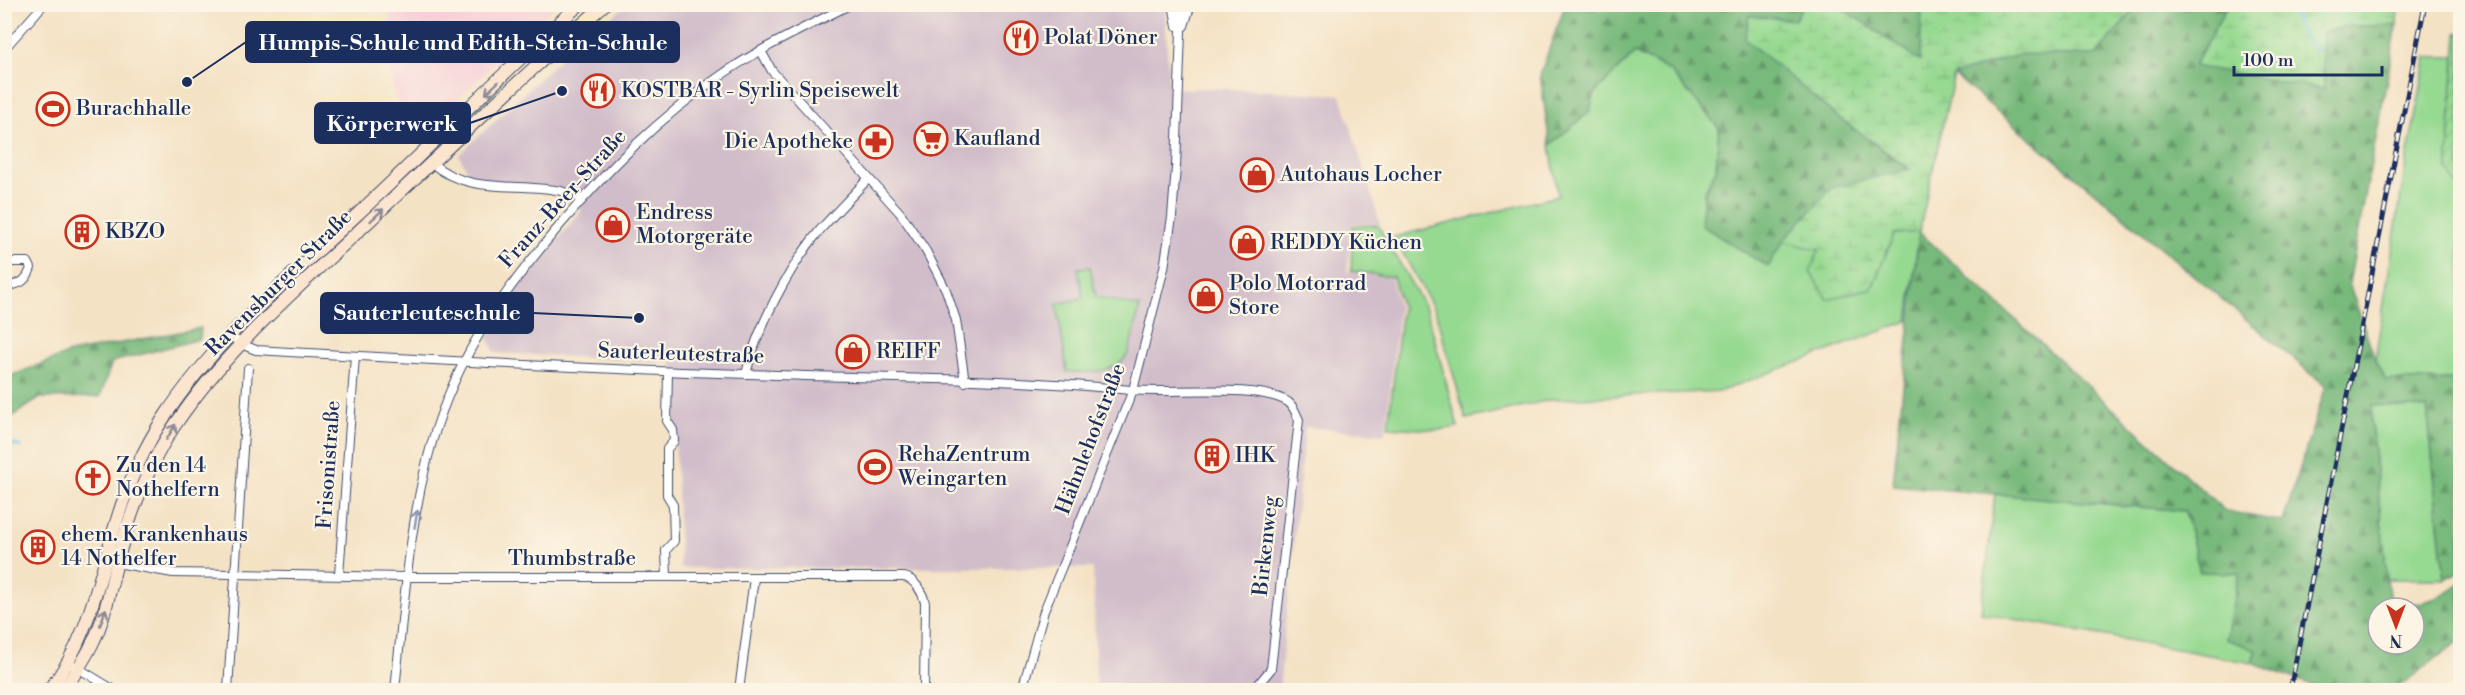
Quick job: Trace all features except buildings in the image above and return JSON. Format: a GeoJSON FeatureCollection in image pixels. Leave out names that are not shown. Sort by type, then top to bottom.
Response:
{"type":"FeatureCollection","features":[{"type":"Feature","properties":{"kind":"main road","name":"Ravensburger Straße"},"geometry":{"type":"LineString","coordinates":[[49,690],[74,665],[98,630],[138,495],[155,459],[175,425],[236,340],[580,4]]}},
{"type":"Feature","properties":{"kind":"main road","name":"Ravensburger Straße"},"geometry":{"type":"LineString","coordinates":[[64,690],[74,665],[122,506],[145,451],[164,417],[185,387],[605,4]]}},
{"type":"Feature","properties":{"kind":"street"},"geometry":{"type":"LineString","coordinates":[[4,49],[44,4]]}},
{"type":"Feature","properties":{"kind":"street","name":"Franz-Beer-Straße"},"geometry":{"type":"LineString","coordinates":[[395,690],[406,577],[421,493],[438,424],[463,362],[490,315],[518,275],[583,199],[642,137],[681,103],[722,74],[761,51],[851,4]]}},
{"type":"Feature","properties":{"kind":"street"},"geometry":{"type":"LineString","coordinates":[[1173,4],[1180,38]]}},
{"type":"Feature","properties":{"kind":"street"},"geometry":{"type":"LineString","coordinates":[[1180,38],[1182,4]]}},
{"type":"Feature","properties":{"kind":"street"},"geometry":{"type":"LineString","coordinates":[[1180,38],[1191,4]]}},
{"type":"Feature","properties":{"kind":"street","name":"Hähnlehofstraße"},"geometry":{"type":"LineString","coordinates":[[1022,690],[1051,592],[1134,390],[1164,268],[1172,217],[1180,38]]}},
{"type":"Feature","properties":{"kind":"street"},"geometry":{"type":"LineString","coordinates":[[761,51],[772,71],[901,214],[926,251],[946,290],[956,320],[965,382]]}},
{"type":"Feature","properties":{"kind":"street"},"geometry":{"type":"LineString","coordinates":[[432,163],[449,176],[466,182],[561,191],[583,199]]}},
{"type":"Feature","properties":{"kind":"street"},"geometry":{"type":"LineString","coordinates":[[746,375],[750,356],[765,319],[804,253],[819,231],[868,179]]}},
{"type":"Feature","properties":{"kind":"street"},"geometry":{"type":"LineString","coordinates":[[4,262],[28,262],[31,268],[25,280],[20,284],[4,287]]}},
{"type":"Feature","properties":{"kind":"street","name":"Sauterleutestraße"},"geometry":{"type":"LineString","coordinates":[[236,340],[256,350],[668,372],[1057,384],[1134,390],[1248,393],[1278,397],[1292,404]]}},
{"type":"Feature","properties":{"kind":"street","name":"Frisonistraße"},"geometry":{"type":"LineString","coordinates":[[339,575],[355,356]]}},
{"type":"Feature","properties":{"kind":"street"},"geometry":{"type":"LineString","coordinates":[[228,690],[248,368]]}},
{"type":"Feature","properties":{"kind":"street"},"geometry":{"type":"LineString","coordinates":[[667,577],[666,550],[674,542],[673,505],[667,495],[667,449],[674,441],[674,430],[667,421],[668,372]]}},
{"type":"Feature","properties":{"kind":"street","name":"Birkenweg"},"geometry":{"type":"LineString","coordinates":[[1256,687],[1271,669],[1299,420],[1292,404]]}},
{"type":"Feature","properties":{"kind":"street","name":"Thumbstraße"},"geometry":{"type":"LineString","coordinates":[[117,563],[173,573],[406,577],[909,578],[923,594],[925,603],[924,690]]}},
{"type":"Feature","properties":{"kind":"street"},"geometry":{"type":"LineString","coordinates":[[739,690],[754,578]]}},
{"type":"Feature","properties":{"kind":"street"},"geometry":{"type":"LineString","coordinates":[[74,665],[114,690]]}},
{"type":"Feature","properties":{"kind":"shaded area"},"geometry":{"type":"Polygon","coordinates":[[[392,4],[555,5],[458,99],[436,113],[396,103],[386,48],[392,4]]]}},
{"type":"Feature","properties":{"kind":"shaded area"},"geometry":{"type":"Polygon","coordinates":[[[627,5],[1165,5],[1169,89],[1215,88],[1341,95],[1380,223],[1352,224],[1347,272],[1391,278],[1399,308],[1385,434],[1305,427],[1279,690],[1096,690],[1093,568],[680,568],[672,362],[495,353],[488,338],[519,285],[581,212],[580,191],[472,180],[459,155],[579,41],[627,5]]]}},
{"type":"Feature","properties":{"kind":"green space"},"geometry":{"type":"Polygon","coordinates":[[[2228,4],[2194,66],[2324,89],[2322,32],[2351,26],[2397,25],[2349,283],[2375,360],[2385,380],[2460,380],[2459,572],[2445,579],[2427,408],[2372,405],[2371,422],[2389,596],[2366,596],[2366,656],[2426,656],[2426,601],[2460,584],[2459,641],[2398,687],[2386,690],[2326,690],[2252,663],[2257,650],[2226,639],[2239,573],[2200,572],[2185,511],[1893,485],[1919,232],[2225,511],[2283,522],[2326,386],[1954,75],[2021,54],[2096,55],[2138,5],[2228,4]]]}},
{"type":"Feature","properties":{"kind":"green space"},"geometry":{"type":"Polygon","coordinates":[[[589,5],[597,5],[334,246],[344,233],[589,5]]]}},
{"type":"Feature","properties":{"kind":"green space"},"geometry":{"type":"Polygon","coordinates":[[[1565,5],[1803,5],[1795,20],[1749,16],[1745,39],[1834,114],[1910,170],[1832,188],[1783,241],[1768,267],[1701,225],[1704,193],[1716,169],[1719,128],[1670,71],[1635,53],[1596,91],[1589,112],[1550,145],[1540,75],[1565,5]]]}},
{"type":"Feature","properties":{"kind":"green space"},"geometry":{"type":"Polygon","coordinates":[[[1803,5],[1837,5],[1920,61],[1922,5],[2138,5],[2096,55],[2021,54],[1954,75],[1919,232],[1894,234],[1872,288],[1827,299],[1810,272],[1819,250],[1783,241],[1832,188],[1910,169],[1834,114],[1745,39],[1749,16],[1795,20],[1803,5]]]}},
{"type":"Feature","properties":{"kind":"green space"},"geometry":{"type":"Polygon","coordinates":[[[1837,5],[1922,5],[1921,61],[1837,5]]]}},
{"type":"Feature","properties":{"kind":"green space"},"geometry":{"type":"Polygon","coordinates":[[[2228,5],[2398,5],[2397,25],[2351,26],[2322,32],[2324,89],[2194,66],[2228,5]]]}},
{"type":"Feature","properties":{"kind":"green space"},"geometry":{"type":"Polygon","coordinates":[[[2460,32],[2460,190],[2448,169],[2448,159],[2457,33],[2460,32]]]}},
{"type":"Feature","properties":{"kind":"green space"},"geometry":{"type":"Polygon","coordinates":[[[1635,53],[1670,71],[1719,128],[1716,169],[1704,193],[1768,266],[1783,241],[1819,250],[1872,288],[1894,234],[1919,232],[1908,321],[1721,391],[1554,399],[1466,419],[1436,313],[1394,237],[1558,196],[1550,145],[1589,112],[1596,91],[1635,53]]]}},
{"type":"Feature","properties":{"kind":"green space"},"geometry":{"type":"Polygon","coordinates":[[[2427,57],[2455,57],[2448,169],[2460,190],[2460,380],[2385,380],[2375,360],[2406,163],[2427,57]]]}},
{"type":"Feature","properties":{"kind":"green space"},"geometry":{"type":"Polygon","coordinates":[[[1378,225],[1427,311],[1458,427],[1438,430],[1388,427],[1402,308],[1393,277],[1351,271],[1353,226],[1378,225]]]}},
{"type":"Feature","properties":{"kind":"green space"},"geometry":{"type":"Polygon","coordinates":[[[1090,267],[1096,297],[1140,307],[1128,353],[1121,363],[1099,371],[1067,372],[1057,304],[1083,298],[1078,268],[1090,267]]]}},
{"type":"Feature","properties":{"kind":"green space"},"geometry":{"type":"Polygon","coordinates":[[[201,328],[200,339],[112,362],[100,397],[40,398],[5,421],[5,378],[70,353],[201,328]]]}},
{"type":"Feature","properties":{"kind":"green space"},"geometry":{"type":"Polygon","coordinates":[[[219,355],[222,355],[221,358],[145,465],[124,519],[122,518],[141,472],[163,432],[219,355]]]}},
{"type":"Feature","properties":{"kind":"green space"},"geometry":{"type":"Polygon","coordinates":[[[2372,405],[2427,407],[2445,579],[2387,579],[2371,422],[2372,405]]]}},
{"type":"Feature","properties":{"kind":"green space"},"geometry":{"type":"Polygon","coordinates":[[[1995,494],[2185,511],[2200,572],[2239,573],[2257,650],[2252,663],[1981,613],[1995,494]]]}},
{"type":"Feature","properties":{"kind":"waterway"},"geometry":{"type":"LineString","coordinates":[[2289,4],[2304,39],[2316,51]]}},
{"type":"Feature","properties":{"kind":"waterway"},"geometry":{"type":"LineString","coordinates":[[4,441],[21,447]]}},
{"type":"Feature","properties":{"kind":"railway"},"geometry":{"type":"LineString","coordinates":[[2290,690],[2425,4]]}},
{"type":"Feature","properties":{"kind":"place","name":"Polat Döner"},"geometry":{"type":"Point","coordinates":[1021,38]}},
{"type":"Feature","properties":{"kind":"place","name":"Humpis-Schule und Edith-Stein-Schule"},"geometry":{"type":"Point","coordinates":[187,82]}},
{"type":"Feature","properties":{"kind":"place","name":"Körperwerk"},"geometry":{"type":"Point","coordinates":[562,91]}},
{"type":"Feature","properties":{"kind":"place","name":"KOSTBAR - Syrlin Speisewelt"},"geometry":{"type":"Point","coordinates":[598,91]}},
{"type":"Feature","properties":{"kind":"place","name":"Burachhalle"},"geometry":{"type":"Point","coordinates":[53,109]}},
{"type":"Feature","properties":{"kind":"place","name":"Kaufland"},"geometry":{"type":"Point","coordinates":[931,139]}},
{"type":"Feature","properties":{"kind":"place","name":"Die Apotheke"},"geometry":{"type":"Point","coordinates":[876,142]}},
{"type":"Feature","properties":{"kind":"place","name":"Autohaus Locher"},"geometry":{"type":"Point","coordinates":[1257,175]}},
{"type":"Feature","properties":{"kind":"place","name":"Endress Motorgeräte"},"geometry":{"type":"Point","coordinates":[613,225]}},
{"type":"Feature","properties":{"kind":"place","name":"KBZO"},"geometry":{"type":"Point","coordinates":[82,232]}},
{"type":"Feature","properties":{"kind":"place","name":"REDDY Küchen"},"geometry":{"type":"Point","coordinates":[1247,243]}},
{"type":"Feature","properties":{"kind":"place","name":"Polo Motorrad Store"},"geometry":{"type":"Point","coordinates":[1206,296]}},
{"type":"Feature","properties":{"kind":"place","name":"Sauterleuteschule"},"geometry":{"type":"Point","coordinates":[639,318]}},
{"type":"Feature","properties":{"kind":"place","name":"REIFF"},"geometry":{"type":"Point","coordinates":[853,352]}},
{"type":"Feature","properties":{"kind":"place","name":"IHK"},"geometry":{"type":"Point","coordinates":[1212,456]}},
{"type":"Feature","properties":{"kind":"place","name":"RehaZentrum Weingarten"},"geometry":{"type":"Point","coordinates":[875,467]}},
{"type":"Feature","properties":{"kind":"place","name":"Zu den 14 Nothelfern"},"geometry":{"type":"Point","coordinates":[93,478]}},
{"type":"Feature","properties":{"kind":"place","name":"ehem. Krankenhaus 14 Nothelfer"},"geometry":{"type":"Point","coordinates":[38,547]}}]}
